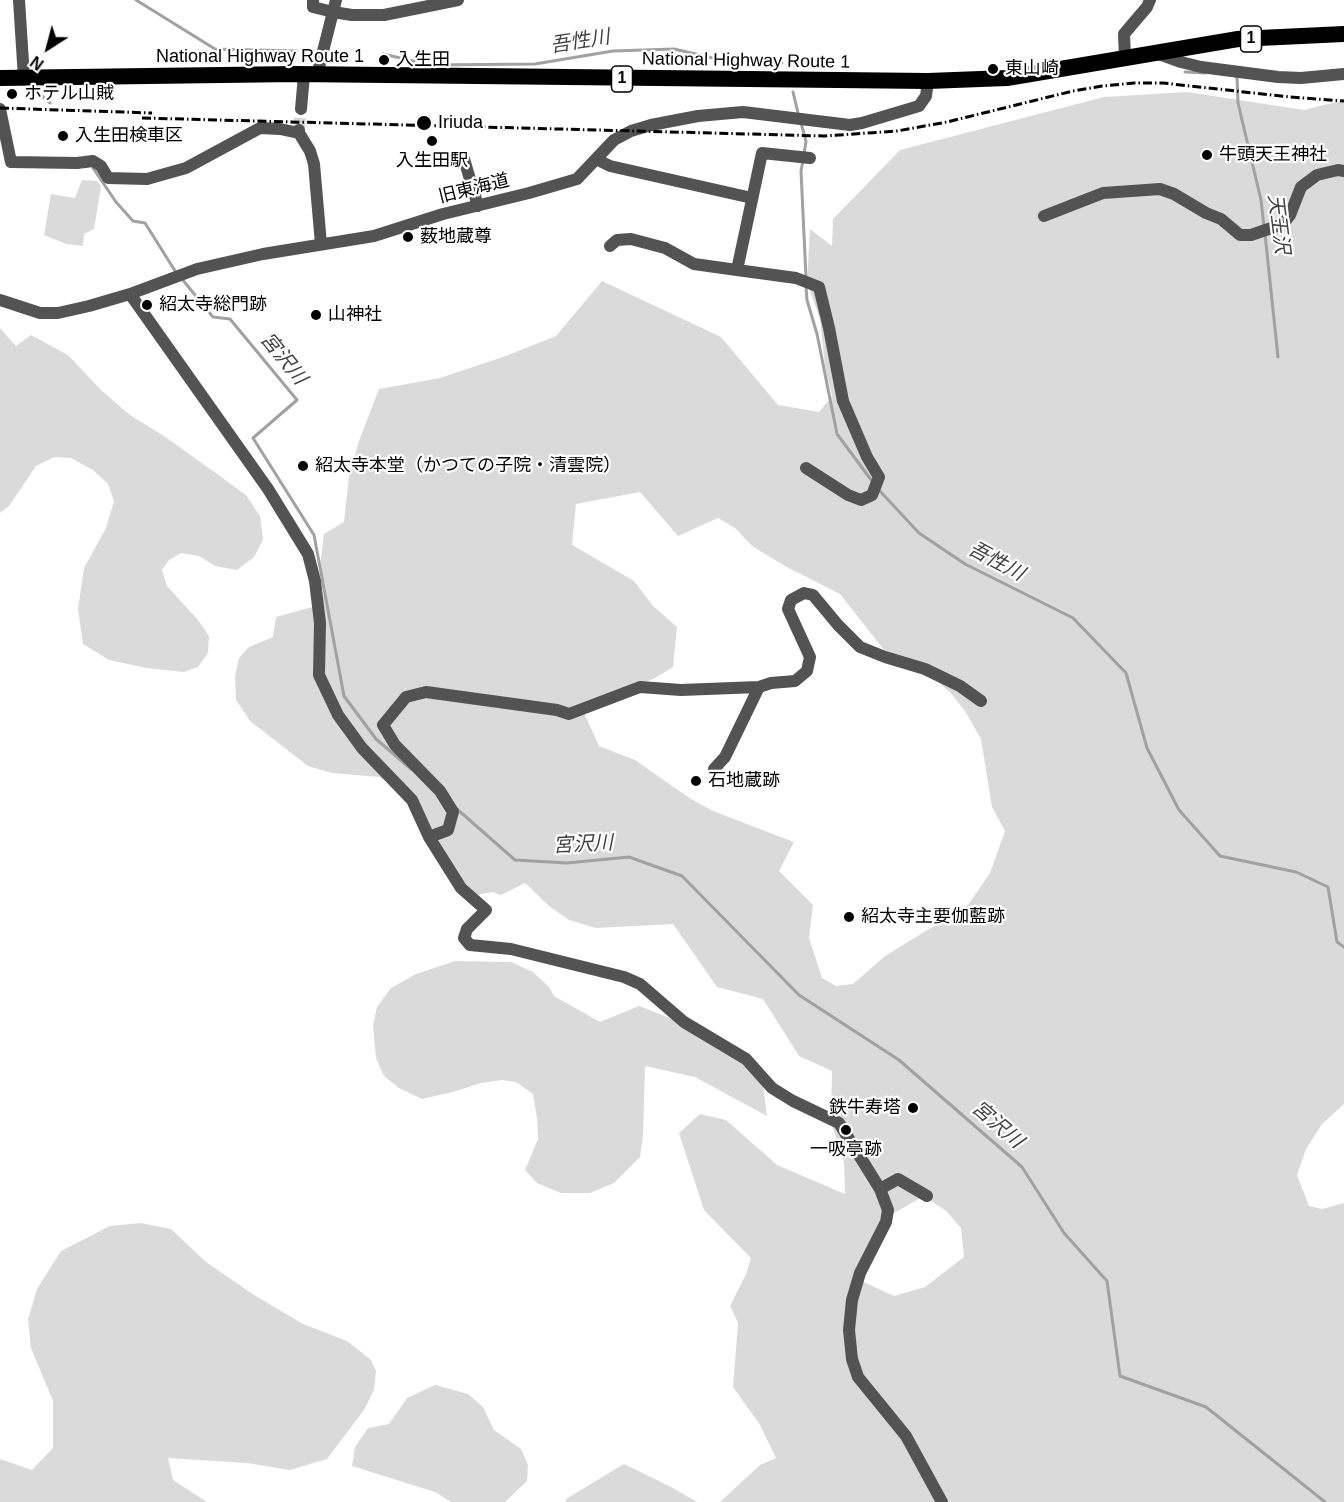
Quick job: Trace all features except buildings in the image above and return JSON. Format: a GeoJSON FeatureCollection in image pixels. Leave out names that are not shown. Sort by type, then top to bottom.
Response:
{"type":"FeatureCollection","features":[{"type":"Feature","properties":{"kind":"highway","name":"National Highway Route 1"},"geometry":{"type":"LineString","coordinates":[[0,78],[310,75],[928,81],[1007,78],[1238,39],[1344,34]]}},
{"type":"Feature","properties":{"kind":"street"},"geometry":{"type":"LineString","coordinates":[[20,0],[24,78]]}},
{"type":"Feature","properties":{"kind":"street"},"geometry":{"type":"LineString","coordinates":[[313,0],[313,7],[334,6],[352,15],[384,15],[458,0]]}},
{"type":"Feature","properties":{"kind":"street"},"geometry":{"type":"LineString","coordinates":[[1125,57],[1124,34],[1147,8],[1150,0]]}},
{"type":"Feature","properties":{"kind":"street"},"geometry":{"type":"LineString","coordinates":[[301,109],[310,75],[334,6]]}},
{"type":"Feature","properties":{"kind":"street"},"geometry":{"type":"LineString","coordinates":[[1158,54],[1201,67],[1278,77],[1301,78],[1344,74]]}},
{"type":"Feature","properties":{"kind":"street","name":"旧東海道"},"geometry":{"type":"LineString","coordinates":[[0,300],[40,313],[58,313],[130,294],[196,269],[374,236],[443,214],[577,179],[614,141],[631,131],[651,125],[708,115],[743,112],[850,125],[919,106],[926,96],[928,81]]}},
{"type":"Feature","properties":{"kind":"street"},"geometry":{"type":"LineString","coordinates":[[0,109],[11,162],[77,163],[93,161],[101,165],[108,178],[147,178],[186,168],[260,128],[299,131],[314,164],[321,244]]}},
{"type":"Feature","properties":{"kind":"street"},"geometry":{"type":"LineString","coordinates":[[737,270],[762,153],[810,158]]}},
{"type":"Feature","properties":{"kind":"street"},"geometry":{"type":"LineString","coordinates":[[464,159],[478,206]]}},
{"type":"Feature","properties":{"kind":"street"},"geometry":{"type":"LineString","coordinates":[[596,159],[610,166],[752,198]]}},
{"type":"Feature","properties":{"kind":"street"},"geometry":{"type":"LineString","coordinates":[[1044,216],[1103,193],[1160,189],[1221,219],[1240,235],[1251,235],[1283,224],[1290,215],[1300,187],[1317,175],[1338,170],[1344,171]]}},
{"type":"Feature","properties":{"kind":"street"},"geometry":{"type":"LineString","coordinates":[[610,246],[617,240],[631,238],[665,248],[694,264],[796,278],[819,287],[830,328],[843,401],[867,457],[879,477],[872,495],[861,500],[848,495],[806,468]]}},
{"type":"Feature","properties":{"kind":"street"},"geometry":{"type":"LineString","coordinates":[[130,294],[268,489],[308,554],[315,581],[320,622],[319,675],[338,715],[362,748],[412,800],[429,837],[461,888],[486,910],[467,929],[464,938],[470,945],[511,949],[624,977],[640,984],[684,1022],[746,1059],[772,1088],[839,1123],[880,1189],[888,1210],[886,1222],[860,1273],[852,1300],[849,1330],[852,1359],[858,1377],[906,1436],[942,1502]]}},
{"type":"Feature","properties":{"kind":"street"},"geometry":{"type":"LineString","coordinates":[[429,837],[448,830],[453,812],[440,791],[395,745],[382,725],[406,698],[426,692],[557,710],[569,714],[640,687],[681,690],[759,687],[771,683],[795,681],[807,670],[810,657],[788,609],[791,600],[804,593],[813,595],[838,626],[860,647],[926,669],[960,686],[981,701]]}},
{"type":"Feature","properties":{"kind":"street"},"geometry":{"type":"LineString","coordinates":[[714,770],[724,757],[759,687]]}},
{"type":"Feature","properties":{"kind":"street"},"geometry":{"type":"LineString","coordinates":[[880,1189],[898,1179],[927,1196]]}},
{"type":"Feature","properties":{"kind":"shaded area"},"geometry":{"type":"Polygon","coordinates":[[[1187,92],[1304,110],[1344,100],[1344,1104],[1322,1124],[1306,1149],[1297,1175],[1309,1206],[1322,1209],[1344,1203],[1344,1502],[720,1502],[760,1465],[776,1458],[760,1425],[733,1387],[738,1323],[730,1306],[746,1274],[751,1258],[704,1210],[679,1133],[700,1114],[726,1120],[777,1165],[845,1194],[844,1163],[831,1122],[832,1071],[799,1056],[763,999],[717,987],[673,924],[596,928],[569,920],[549,906],[525,883],[501,895],[492,892],[477,895],[460,878],[412,794],[379,777],[332,773],[308,766],[250,721],[236,700],[235,676],[239,658],[249,647],[273,637],[276,617],[316,606],[326,592],[320,567],[324,534],[344,522],[349,476],[359,441],[379,389],[440,378],[556,336],[602,281],[721,337],[778,405],[819,412],[832,396],[825,366],[820,319],[807,283],[810,229],[832,246],[833,219],[900,150],[1104,97],[1187,92]],[[640,492],[576,504],[572,545],[634,581],[653,606],[677,627],[673,667],[655,678],[581,706],[599,746],[635,760],[691,799],[713,811],[794,842],[779,871],[813,905],[809,938],[822,978],[836,986],[853,984],[885,956],[968,905],[990,873],[1005,831],[992,807],[981,739],[965,711],[950,692],[926,672],[884,650],[840,594],[752,546],[735,528],[718,518],[678,536],[640,492]],[[924,1196],[882,1220],[859,1280],[894,1296],[925,1287],[964,1257],[961,1228],[946,1211],[924,1196]]]}},
{"type":"Feature","properties":{"kind":"shaded area"},"geometry":{"type":"Polygon","coordinates":[[[82,180],[97,181],[101,186],[94,229],[84,234],[83,246],[66,244],[44,235],[51,194],[75,198],[82,180]]]}},
{"type":"Feature","properties":{"kind":"shaded area"},"geometry":{"type":"Polygon","coordinates":[[[0,328],[16,346],[31,335],[68,355],[102,391],[130,415],[167,438],[246,495],[260,516],[263,540],[254,557],[237,570],[215,566],[199,556],[181,553],[169,560],[162,570],[167,586],[198,620],[209,636],[208,653],[198,667],[184,672],[147,668],[109,660],[83,644],[78,609],[84,568],[106,528],[114,501],[108,484],[93,470],[71,458],[54,457],[36,466],[9,506],[0,513],[0,328]]]}},
{"type":"Feature","properties":{"kind":"shaded area"},"geometry":{"type":"Polygon","coordinates":[[[455,961],[511,962],[533,972],[549,987],[554,996],[600,1022],[639,1006],[700,1030],[761,1070],[767,1116],[695,1077],[645,1066],[640,1157],[614,1183],[590,1193],[561,1193],[537,1183],[525,1170],[538,1139],[533,1094],[516,1082],[502,1080],[481,1083],[422,1099],[399,1088],[384,1076],[376,1058],[373,1026],[377,1007],[391,988],[416,974],[455,961]]]}},
{"type":"Feature","properties":{"kind":"shaded area"},"geometry":{"type":"Polygon","coordinates":[[[141,1223],[171,1229],[206,1262],[254,1295],[303,1324],[347,1341],[371,1360],[376,1371],[374,1390],[364,1410],[327,1459],[290,1470],[247,1463],[168,1458],[173,1480],[207,1502],[0,1502],[0,1459],[32,1470],[53,1448],[53,1401],[31,1348],[28,1319],[37,1289],[61,1251],[110,1226],[141,1223]]]}},
{"type":"Feature","properties":{"kind":"shaded area"},"geometry":{"type":"Polygon","coordinates":[[[435,1385],[468,1394],[483,1407],[494,1430],[521,1449],[528,1465],[527,1481],[505,1502],[451,1502],[435,1492],[352,1466],[355,1447],[368,1428],[389,1424],[407,1398],[435,1385]]]}},
{"type":"Feature","properties":{"kind":"shaded area"},"geometry":{"type":"Polygon","coordinates":[[[624,1464],[697,1502],[566,1502],[566,1499],[624,1464]]]}},
{"type":"Feature","properties":{"kind":"waterway","name":"吾性川"},"geometry":{"type":"LineString","coordinates":[[136,0],[215,49],[297,51]]}},
{"type":"Feature","properties":{"kind":"waterway","name":"吾性川"},"geometry":{"type":"LineString","coordinates":[[383,54],[430,65],[535,64],[613,51],[674,49],[730,62],[782,63]]}},
{"type":"Feature","properties":{"kind":"waterway","name":"天王沢"},"geometry":{"type":"LineString","coordinates":[[1185,72],[1205,73]]}},
{"type":"Feature","properties":{"kind":"waterway","name":"天王沢"},"geometry":{"type":"LineString","coordinates":[[1235,76],[1237,76],[1238,103],[1261,200],[1264,227]]}},
{"type":"Feature","properties":{"kind":"waterway","name":"宮沢川"},"geometry":{"type":"LineString","coordinates":[[34,89],[50,103]]}},
{"type":"Feature","properties":{"kind":"waterway","name":"吾性川"},"geometry":{"type":"LineString","coordinates":[[793,92],[799,117]]}},
{"type":"Feature","properties":{"kind":"waterway","name":"吾性川"},"geometry":{"type":"LineString","coordinates":[[801,123],[806,141],[804,154]]}},
{"type":"Feature","properties":{"kind":"waterway","name":"吾性川"},"geometry":{"type":"LineString","coordinates":[[803,161],[801,171],[806,277]]}},
{"type":"Feature","properties":{"kind":"waterway","name":"宮沢川"},"geometry":{"type":"LineString","coordinates":[[93,168],[116,202],[133,221],[145,223],[177,274]]}},
{"type":"Feature","properties":{"kind":"waterway","name":"天王沢"},"geometry":{"type":"LineString","coordinates":[[1265,234],[1278,357]]}},
{"type":"Feature","properties":{"kind":"waterway","name":"宮沢川"},"geometry":{"type":"LineString","coordinates":[[182,279],[213,317],[230,319],[297,400],[253,438],[314,535],[344,696],[376,739],[411,769]]}},
{"type":"Feature","properties":{"kind":"waterway","name":"吾性川"},"geometry":{"type":"LineString","coordinates":[[806,287],[837,434],[872,481]]}},
{"type":"Feature","properties":{"kind":"waterway","name":"吾性川"},"geometry":{"type":"LineString","coordinates":[[878,489],[919,533],[965,564],[1073,618],[1126,673],[1147,748],[1179,810],[1220,856],[1296,872],[1328,887],[1337,942],[1344,947]]}},
{"type":"Feature","properties":{"kind":"waterway","name":"宮沢川"},"geometry":{"type":"LineString","coordinates":[[457,809],[515,860],[567,863],[629,857],[682,876],[799,995],[899,1060],[1022,1167],[1064,1233],[1107,1281],[1120,1376],[1206,1407],[1325,1502]]}},
{"type":"Feature","properties":{"kind":"tunnel"},"geometry":{"type":"LineString","coordinates":[[299,130],[301,109]]}},
{"type":"Feature","properties":{"kind":"railway"},"geometry":{"type":"LineString","coordinates":[[142,118],[824,136],[897,131],[947,122],[1073,91],[1134,83],[1163,83],[1344,101]]}},
{"type":"Feature","properties":{"kind":"railway"},"geometry":{"type":"LineString","coordinates":[[0,108],[152,113]]}},
{"type":"Feature","properties":{"kind":"place","name":"入生田"},"geometry":{"type":"Point","coordinates":[384,60]}},
{"type":"Feature","properties":{"kind":"place","name":"東山崎"},"geometry":{"type":"Point","coordinates":[993,69]}},
{"type":"Feature","properties":{"kind":"place","name":"ホテル山賊"},"geometry":{"type":"Point","coordinates":[12,94]}},
{"type":"Feature","properties":{"kind":"place","name":"Iriuda"},"geometry":{"type":"Point","coordinates":[424,123]}},
{"type":"Feature","properties":{"kind":"place","name":"入生田検車区"},"geometry":{"type":"Point","coordinates":[63,136]}},
{"type":"Feature","properties":{"kind":"place","name":"入生田駅"},"geometry":{"type":"Point","coordinates":[432,141]}},
{"type":"Feature","properties":{"kind":"place","name":"牛頭天王神社"},"geometry":{"type":"Point","coordinates":[1207,155]}},
{"type":"Feature","properties":{"kind":"place","name":"薮地蔵尊"},"geometry":{"type":"Point","coordinates":[408,237]}},
{"type":"Feature","properties":{"kind":"place","name":"紹太寺総門跡"},"geometry":{"type":"Point","coordinates":[147,305]}},
{"type":"Feature","properties":{"kind":"place","name":"山神社"},"geometry":{"type":"Point","coordinates":[316,315]}},
{"type":"Feature","properties":{"kind":"place","name":"紹太寺本堂（かつての子院・清雲院）"},"geometry":{"type":"Point","coordinates":[303,466]}},
{"type":"Feature","properties":{"kind":"place","name":"石地蔵跡"},"geometry":{"type":"Point","coordinates":[696,781]}},
{"type":"Feature","properties":{"kind":"place","name":"紹太寺主要伽藍跡"},"geometry":{"type":"Point","coordinates":[849,917]}},
{"type":"Feature","properties":{"kind":"place","name":"鉄牛寿塔"},"geometry":{"type":"Point","coordinates":[913,1108]}},
{"type":"Feature","properties":{"kind":"place","name":"一吸亭跡"},"geometry":{"type":"Point","coordinates":[846,1130]}}]}
